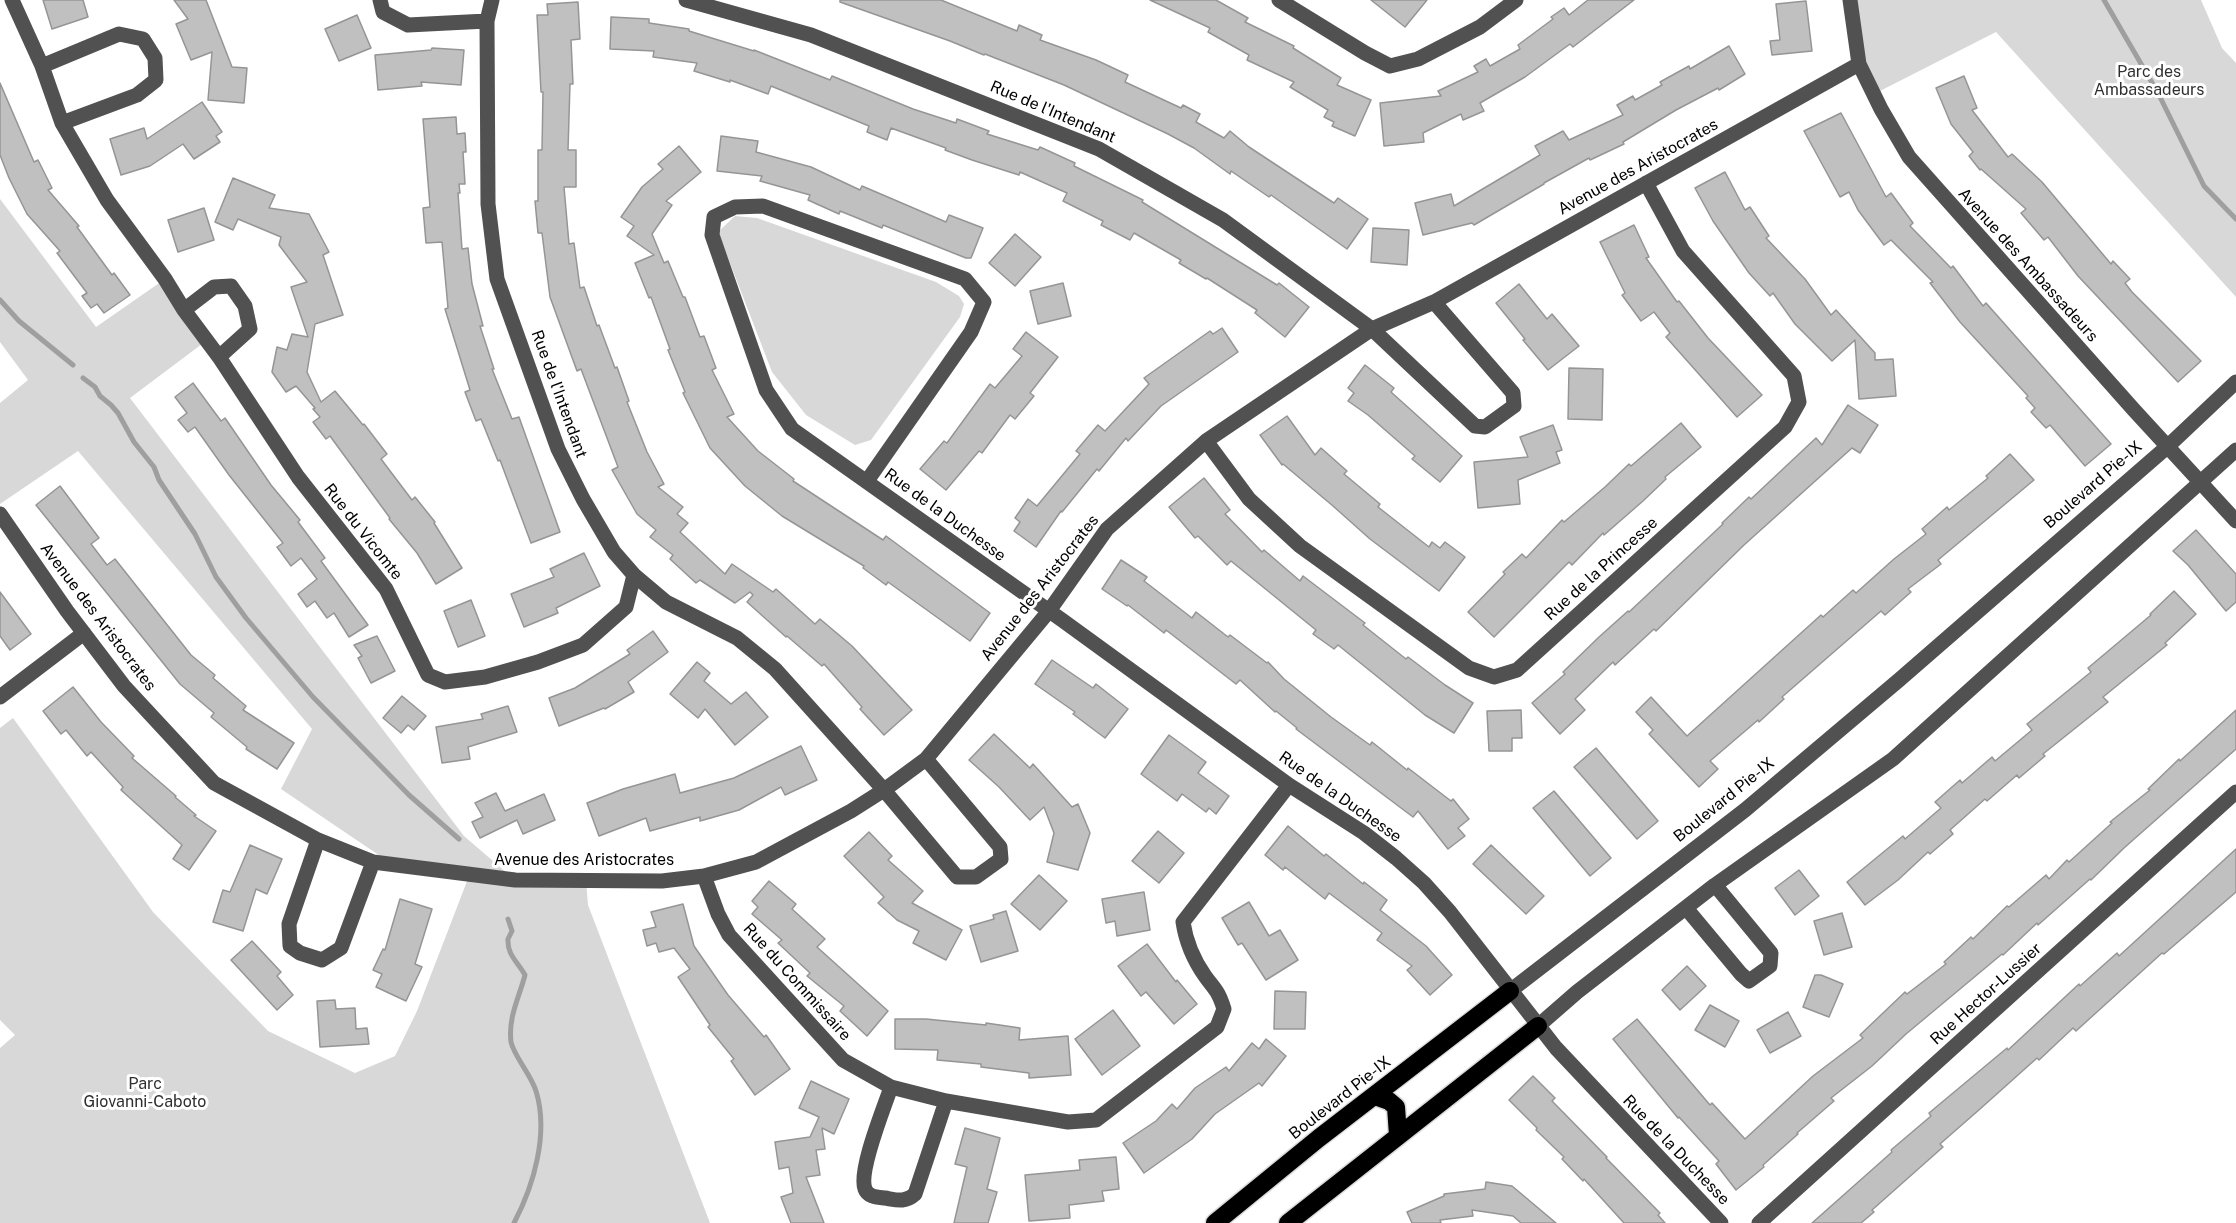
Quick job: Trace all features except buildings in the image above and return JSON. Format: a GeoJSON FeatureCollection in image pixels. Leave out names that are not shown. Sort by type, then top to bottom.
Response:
{"type":"FeatureCollection","features":[{"type":"Feature","properties":{"kind":"highway","name":"Boulevard Pie-IX"},"geometry":{"type":"LineString","coordinates":[[1215,1222],[1510,991]]}},
{"type":"Feature","properties":{"kind":"highway"},"geometry":{"type":"LineString","coordinates":[[1288,1223],[1538,1026]]}},
{"type":"Feature","properties":{"kind":"highway"},"geometry":{"type":"LineString","coordinates":[[1375,1096],[1389,1101],[1396,1107],[1398,1135]]}},
{"type":"Feature","properties":{"kind":"street","name":"Rue du Vicomte"},"geometry":{"type":"LineString","coordinates":[[12,0],[42,66],[62,123],[107,200],[219,357],[298,477],[386,590],[428,675],[445,682],[485,677],[538,662],[583,645],[626,607],[634,575]]}},
{"type":"Feature","properties":{"kind":"street"},"geometry":{"type":"LineString","coordinates":[[380,0],[383,12],[408,25],[487,21]]}},
{"type":"Feature","properties":{"kind":"street","name":"Rue de l'Intendant"},"geometry":{"type":"LineString","coordinates":[[492,0],[487,21],[488,204],[497,279],[558,449],[583,500],[614,552],[634,575],[666,602],[737,638],[775,669],[884,790]]}},
{"type":"Feature","properties":{"kind":"street","name":"Rue de l'Intendant"},"geometry":{"type":"LineString","coordinates":[[686,0],[811,35],[1099,149],[1223,220],[1372,329]]}},
{"type":"Feature","properties":{"kind":"street"},"geometry":{"type":"LineString","coordinates":[[1280,0],[1390,66],[1418,59],[1480,27],[1516,0]]}},
{"type":"Feature","properties":{"kind":"street","name":"Avenue des Ambassadeurs"},"geometry":{"type":"LineString","coordinates":[[1850,0],[1859,64],[1881,109],[1909,157],[2167,447],[2236,521]]}},
{"type":"Feature","properties":{"kind":"street"},"geometry":{"type":"LineString","coordinates":[[42,66],[119,34],[143,39],[155,58],[156,81],[137,95],[62,123]]}},
{"type":"Feature","properties":{"kind":"street","name":"Avenue des Aristocrates"},"geometry":{"type":"LineString","coordinates":[[0,514],[124,686],[214,783],[318,840],[373,862],[515,880],[662,881],[704,876],[756,862],[851,811],[926,759],[1049,611],[1107,529],[1206,441],[1372,329],[1434,302],[1859,64]]}},
{"type":"Feature","properties":{"kind":"street","name":"Rue de la Princesse"},"geometry":{"type":"LineString","coordinates":[[1206,441],[1249,499],[1300,546],[1469,668],[1494,677],[1517,670],[1785,427],[1799,402],[1794,376],[1683,251],[1646,183]]}},
{"type":"Feature","properties":{"kind":"street","name":"Rue de la Duchesse"},"geometry":{"type":"LineString","coordinates":[[867,481],[970,332],[984,302],[965,279],[763,206],[735,207],[714,217],[712,235],[766,390],[792,429],[1289,785],[1364,833],[1410,870],[1450,912],[1538,1026],[1607,1104],[1721,1223]]}},
{"type":"Feature","properties":{"kind":"street"},"geometry":{"type":"LineString","coordinates":[[184,310],[214,287],[231,286],[245,306],[250,329],[219,357]]}},
{"type":"Feature","properties":{"kind":"street"},"geometry":{"type":"LineString","coordinates":[[1372,329],[1475,426],[1485,427],[1514,405],[1513,393],[1434,302]]}},
{"type":"Feature","properties":{"kind":"street","name":"Boulevard Pie-IX"},"geometry":{"type":"LineString","coordinates":[[1510,991],[1745,810],[1899,680],[2167,447],[2236,382]]}},
{"type":"Feature","properties":{"kind":"street"},"geometry":{"type":"LineString","coordinates":[[1538,1026],[1584,987],[1715,885],[1893,759],[2236,450]]}},
{"type":"Feature","properties":{"kind":"street"},"geometry":{"type":"LineString","coordinates":[[0,697],[84,633]]}},
{"type":"Feature","properties":{"kind":"street"},"geometry":{"type":"LineString","coordinates":[[884,790],[957,877],[976,877],[1001,859],[1000,846],[926,759]]}},
{"type":"Feature","properties":{"kind":"street","name":"Rue du Commissaire"},"geometry":{"type":"LineString","coordinates":[[704,876],[718,914],[729,934],[843,1060],[891,1087],[946,1101],[1068,1122],[1096,1120],[1217,1027],[1224,1009],[1219,992],[1206,977],[1186,943],[1183,922],[1289,785]]}},
{"type":"Feature","properties":{"kind":"street","name":"Rue Hector-Lussier"},"geometry":{"type":"LineString","coordinates":[[1759,1223],[2236,792]]}},
{"type":"Feature","properties":{"kind":"street"},"geometry":{"type":"LineString","coordinates":[[318,840],[289,924],[290,946],[300,953],[322,960],[341,948],[373,862]]}},
{"type":"Feature","properties":{"kind":"street"},"geometry":{"type":"LineString","coordinates":[[1686,908],[1741,974],[1749,981],[1758,976],[1770,966],[1771,953],[1715,885]]}},
{"type":"Feature","properties":{"kind":"street"},"geometry":{"type":"LineString","coordinates":[[891,1087],[863,1173],[866,1190],[871,1196],[902,1201],[909,1200],[915,1194],[946,1101]]}},
{"type":"Feature","properties":{"kind":"green space","name":"Parc des Ambassadeurs"},"geometry":{"type":"Polygon","coordinates":[[[1850,0],[2201,0],[2222,48],[2236,63],[2236,297],[1996,32],[1874,94],[1850,0]]]}},
{"type":"Feature","properties":{"kind":"green space","name":"Parc Giovanni-Caboto"},"geometry":{"type":"Polygon","coordinates":[[[0,199],[96,327],[165,279],[206,341],[130,398],[464,836],[515,880],[586,881],[588,905],[710,1223],[0,1223],[0,1048],[15,1035],[0,1020],[0,728],[13,718],[153,912],[268,1031],[355,1073],[395,1056],[417,1011],[469,876],[392,864],[281,789],[312,729],[78,451],[0,504],[0,403],[28,380],[0,342],[0,199]]]}},
{"type":"Feature","properties":{"kind":"green space"},"geometry":{"type":"Polygon","coordinates":[[[735,216],[757,218],[936,282],[959,296],[964,304],[960,317],[871,440],[855,445],[806,415],[772,372],[718,232],[735,216]]]}},
{"type":"Feature","properties":{"kind":"waterway"},"geometry":{"type":"LineString","coordinates":[[2104,0],[2158,93],[2204,186],[2236,219]]}},
{"type":"Feature","properties":{"kind":"waterway"},"geometry":{"type":"LineString","coordinates":[[0,300],[19,321],[73,365]]}},
{"type":"Feature","properties":{"kind":"waterway"},"geometry":{"type":"LineString","coordinates":[[83,378],[95,387],[100,396],[118,413],[134,442],[154,467],[159,480],[195,534],[216,577],[246,618],[313,697],[409,795],[459,839]]}},
{"type":"Feature","properties":{"kind":"waterway"},"geometry":{"type":"LineString","coordinates":[[508,919],[512,931],[508,939],[509,950],[525,975],[511,1024],[511,1042],[536,1091],[541,1124],[533,1176],[514,1223]]}}]}
